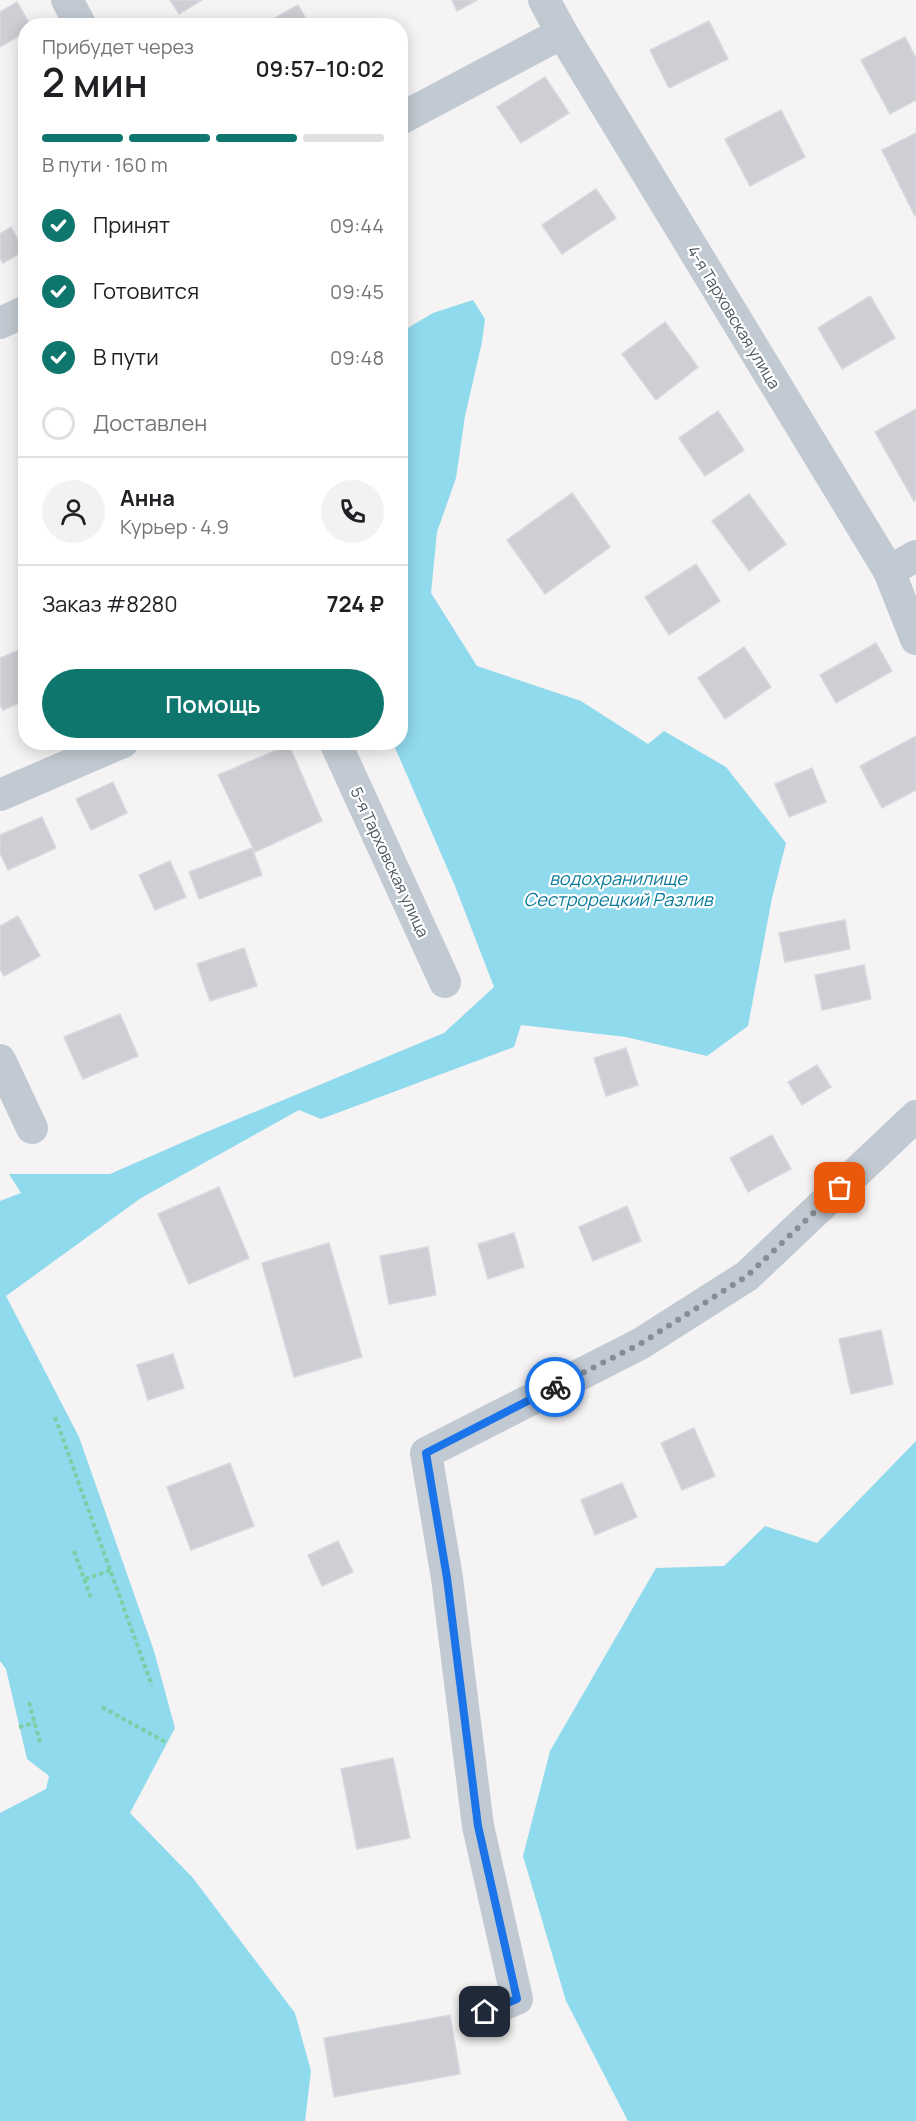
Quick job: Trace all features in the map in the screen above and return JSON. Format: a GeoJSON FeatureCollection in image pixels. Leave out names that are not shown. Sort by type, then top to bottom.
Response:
{"type":"FeatureCollection","features":[{"type":"Feature","properties":{"kind":"street"},"geometry":{"type":"LineString","coordinates":[[67,0],[77,18]]}},
{"type":"Feature","properties":{"kind":"street","name":"4-я Тарховская улица"},"geometry":{"type":"LineString","coordinates":[[544,0],[889,572],[916,639]]}},
{"type":"Feature","properties":{"kind":"street"},"geometry":{"type":"LineString","coordinates":[[408,115],[562,33]]}},
{"type":"Feature","properties":{"kind":"street"},"geometry":{"type":"LineString","coordinates":[[0,323],[18,315]]}},
{"type":"Feature","properties":{"kind":"street"},"geometry":{"type":"LineString","coordinates":[[889,572],[916,556]]}},
{"type":"Feature","properties":{"kind":"street"},"geometry":{"type":"LineString","coordinates":[[0,795],[104,750]]}},
{"type":"Feature","properties":{"kind":"street","name":"5-я Тарховская улица"},"geometry":{"type":"LineString","coordinates":[[339,750],[445,982]]}},
{"type":"Feature","properties":{"kind":"street"},"geometry":{"type":"LineString","coordinates":[[0,1060],[32,1128]]}},
{"type":"Feature","properties":{"kind":"street"},"geometry":{"type":"LineString","coordinates":[[485,2012],[517,1999],[478,1826],[447,1578],[426,1453],[640,1344],[747,1276],[916,1116]]}},
{"type":"Feature","properties":{"kind":"path"},"geometry":{"type":"LineString","coordinates":[[55,1417],[152,1686]]}},
{"type":"Feature","properties":{"kind":"path"},"geometry":{"type":"LineString","coordinates":[[74,1551],[92,1598]]}},
{"type":"Feature","properties":{"kind":"path"},"geometry":{"type":"LineString","coordinates":[[85,1579],[111,1570]]}},
{"type":"Feature","properties":{"kind":"path"},"geometry":{"type":"LineString","coordinates":[[29,1702],[41,1746]]}},
{"type":"Feature","properties":{"kind":"path"},"geometry":{"type":"LineString","coordinates":[[102,1707],[167,1743]]}},
{"type":"Feature","properties":{"kind":"path"},"geometry":{"type":"LineString","coordinates":[[19,1727],[35,1723]]}},
{"type":"Feature","properties":{"kind":"water","name":"водохранилище Сестрорецкий Разлив"},"geometry":{"type":"Polygon","coordinates":[[[473,300],[485,319],[465,416],[456,478],[437,532],[431,593],[477,666],[581,701],[648,744],[664,731],[726,767],[786,843],[772,898],[748,1026],[707,1056],[626,1037],[521,1025],[514,1047],[321,1119],[299,1110],[141,1198],[6,1296],[79,1437],[154,1651],[175,1728],[130,1813],[193,1878],[295,2013],[311,2071],[305,2121],[0,2121],[0,1813],[46,1789],[49,1776],[27,1759],[6,1669],[0,1661],[0,1201],[21,1193],[9,1174],[110,1174],[444,1033],[494,987],[455,886],[396,750],[408,750],[408,328],[433,313],[473,300]]]}},
{"type":"Feature","properties":{"kind":"water"},"geometry":{"type":"Polygon","coordinates":[[[916,1441],[916,2121],[628,2121],[566,2001],[523,1856],[550,1751],[656,1568],[724,1566],[765,1526],[817,1543],[916,1441]]]}},
{"type":"Feature","properties":{"kind":"building"},"geometry":{"type":"Polygon","coordinates":[[[170,0],[202,0],[179,14],[170,0]]]}},
{"type":"Feature","properties":{"kind":"building"},"geometry":{"type":"Polygon","coordinates":[[[452,0],[477,0],[457,11],[452,0]]]}},
{"type":"Feature","properties":{"kind":"building"},"geometry":{"type":"Polygon","coordinates":[[[17,2],[26,18],[18,18],[18,37],[0,47],[0,12],[17,2]]]}},
{"type":"Feature","properties":{"kind":"building"},"geometry":{"type":"Polygon","coordinates":[[[298,5],[305,18],[275,18],[298,5]]]}},
{"type":"Feature","properties":{"kind":"building"},"geometry":{"type":"Polygon","coordinates":[[[709,21],[728,59],[669,88],[650,50],[709,21]]]}},
{"type":"Feature","properties":{"kind":"building"},"geometry":{"type":"Polygon","coordinates":[[[905,37],[916,58],[916,100],[890,114],[861,60],[905,37]]]}},
{"type":"Feature","properties":{"kind":"building"},"geometry":{"type":"Polygon","coordinates":[[[545,77],[569,113],[521,143],[497,107],[545,77]]]}},
{"type":"Feature","properties":{"kind":"building"},"geometry":{"type":"Polygon","coordinates":[[[781,110],[805,157],[750,186],[725,139],[781,110]]]}},
{"type":"Feature","properties":{"kind":"building"},"geometry":{"type":"Polygon","coordinates":[[[916,133],[916,216],[915,216],[882,150],[916,133]]]}},
{"type":"Feature","properties":{"kind":"building"},"geometry":{"type":"Polygon","coordinates":[[[596,189],[616,218],[562,254],[542,225],[596,189]]]}},
{"type":"Feature","properties":{"kind":"building"},"geometry":{"type":"Polygon","coordinates":[[[11,227],[18,240],[18,254],[3,263],[0,258],[0,234],[11,227]]]}},
{"type":"Feature","properties":{"kind":"building"},"geometry":{"type":"Polygon","coordinates":[[[870,296],[895,338],[842,369],[818,328],[870,296]]]}},
{"type":"Feature","properties":{"kind":"building"},"geometry":{"type":"Polygon","coordinates":[[[665,322],[698,367],[656,400],[622,354],[665,322]]]}},
{"type":"Feature","properties":{"kind":"building"},"geometry":{"type":"Polygon","coordinates":[[[916,409],[916,499],[914,501],[875,432],[916,409]]]}},
{"type":"Feature","properties":{"kind":"building"},"geometry":{"type":"Polygon","coordinates":[[[718,411],[744,450],[705,476],[679,438],[718,411]]]}},
{"type":"Feature","properties":{"kind":"building"},"geometry":{"type":"Polygon","coordinates":[[[572,493],[610,547],[545,594],[507,540],[572,493]]]}},
{"type":"Feature","properties":{"kind":"building"},"geometry":{"type":"Polygon","coordinates":[[[749,494],[786,544],[749,571],[712,521],[749,494]]]}},
{"type":"Feature","properties":{"kind":"building"},"geometry":{"type":"Polygon","coordinates":[[[696,564],[720,601],[669,635],[645,597],[696,564]]]}},
{"type":"Feature","properties":{"kind":"building"},"geometry":{"type":"Polygon","coordinates":[[[876,643],[892,671],[836,703],[820,675],[876,643]]]}},
{"type":"Feature","properties":{"kind":"building"},"geometry":{"type":"Polygon","coordinates":[[[744,647],[771,687],[725,719],[698,678],[744,647]]]}},
{"type":"Feature","properties":{"kind":"building"},"geometry":{"type":"Polygon","coordinates":[[[18,650],[18,703],[3,710],[0,704],[0,658],[18,650]]]}},
{"type":"Feature","properties":{"kind":"building"},"geometry":{"type":"Polygon","coordinates":[[[916,736],[916,790],[882,808],[860,766],[916,736]]]}},
{"type":"Feature","properties":{"kind":"building"},"geometry":{"type":"Polygon","coordinates":[[[277,750],[291,750],[322,821],[255,852],[218,775],[277,750]]]}},
{"type":"Feature","properties":{"kind":"building"},"geometry":{"type":"Polygon","coordinates":[[[812,768],[826,802],[789,817],[775,784],[812,768]]]}},
{"type":"Feature","properties":{"kind":"building"},"geometry":{"type":"Polygon","coordinates":[[[113,782],[127,813],[91,830],[76,799],[113,782]]]}},
{"type":"Feature","properties":{"kind":"building"},"geometry":{"type":"Polygon","coordinates":[[[42,817],[56,848],[8,870],[0,853],[0,835],[42,817]]]}},
{"type":"Feature","properties":{"kind":"building"},"geometry":{"type":"Polygon","coordinates":[[[252,848],[262,875],[199,899],[189,872],[252,848]]]}},
{"type":"Feature","properties":{"kind":"building"},"geometry":{"type":"Polygon","coordinates":[[[170,861],[186,897],[155,910],[139,875],[170,861]]]}},
{"type":"Feature","properties":{"kind":"building"},"geometry":{"type":"Polygon","coordinates":[[[18,916],[40,956],[4,976],[0,969],[0,926],[18,916]]]}},
{"type":"Feature","properties":{"kind":"building"},"geometry":{"type":"Polygon","coordinates":[[[845,920],[850,949],[785,962],[779,933],[845,920]]]}},
{"type":"Feature","properties":{"kind":"building"},"geometry":{"type":"Polygon","coordinates":[[[244,948],[257,986],[210,1001],[197,964],[244,948]]]}},
{"type":"Feature","properties":{"kind":"building"},"geometry":{"type":"Polygon","coordinates":[[[864,965],[871,999],[822,1010],[815,975],[864,965]]]}},
{"type":"Feature","properties":{"kind":"building"},"geometry":{"type":"Polygon","coordinates":[[[120,1014],[138,1056],[83,1079],[64,1037],[120,1014]]]}},
{"type":"Feature","properties":{"kind":"building"},"geometry":{"type":"Polygon","coordinates":[[[626,1048],[638,1085],[606,1096],[594,1058],[626,1048]]]}},
{"type":"Feature","properties":{"kind":"building"},"geometry":{"type":"Polygon","coordinates":[[[817,1065],[831,1087],[802,1105],[788,1082],[817,1065]]]}},
{"type":"Feature","properties":{"kind":"building"},"geometry":{"type":"Polygon","coordinates":[[[772,1135],[791,1169],[748,1192],[730,1158],[772,1135]]]}},
{"type":"Feature","properties":{"kind":"building"},"geometry":{"type":"Polygon","coordinates":[[[219,1187],[249,1258],[189,1284],[158,1214],[219,1187]]]}},
{"type":"Feature","properties":{"kind":"building"},"geometry":{"type":"Polygon","coordinates":[[[627,1206],[641,1241],[593,1261],[579,1227],[627,1206]]]}},
{"type":"Feature","properties":{"kind":"building"},"geometry":{"type":"Polygon","coordinates":[[[514,1233],[524,1267],[488,1279],[478,1244],[514,1233]]]}},
{"type":"Feature","properties":{"kind":"building"},"geometry":{"type":"Polygon","coordinates":[[[329,1243],[362,1357],[294,1377],[262,1263],[329,1243]]]}},
{"type":"Feature","properties":{"kind":"building"},"geometry":{"type":"Polygon","coordinates":[[[428,1247],[436,1295],[389,1304],[380,1256],[428,1247]]]}},
{"type":"Feature","properties":{"kind":"building"},"geometry":{"type":"Polygon","coordinates":[[[881,1330],[893,1384],[851,1394],[839,1339],[881,1330]]]}},
{"type":"Feature","properties":{"kind":"building"},"geometry":{"type":"Polygon","coordinates":[[[173,1354],[184,1388],[148,1400],[137,1365],[173,1354]]]}},
{"type":"Feature","properties":{"kind":"building"},"geometry":{"type":"Polygon","coordinates":[[[694,1428],[715,1476],[682,1490],[661,1443],[694,1428]]]}},
{"type":"Feature","properties":{"kind":"building"},"geometry":{"type":"Polygon","coordinates":[[[230,1463],[254,1526],[191,1550],[167,1487],[230,1463]]]}},
{"type":"Feature","properties":{"kind":"building"},"geometry":{"type":"Polygon","coordinates":[[[622,1483],[637,1517],[595,1535],[581,1500],[622,1483]]]}},
{"type":"Feature","properties":{"kind":"building"},"geometry":{"type":"Polygon","coordinates":[[[338,1541],[353,1572],[322,1586],[308,1555],[338,1541]]]}},
{"type":"Feature","properties":{"kind":"building"},"geometry":{"type":"Polygon","coordinates":[[[393,1758],[410,1838],[357,1849],[341,1769],[393,1758]]]}},
{"type":"Feature","properties":{"kind":"building"},"geometry":{"type":"Polygon","coordinates":[[[450,2015],[460,2074],[334,2097],[324,2038],[450,2015]]]}},
{"type":"Feature","properties":{"kind":"way so far"},"geometry":{"type":"LineString","coordinates":[[555,1387],[640,1344],[747,1276],[840,1188]]}},
{"type":"Feature","properties":{"kind":"route"},"geometry":{"type":"LineString","coordinates":[[485,2012],[517,1999],[478,1826],[447,1578],[426,1453],[555,1387]]}}]}
